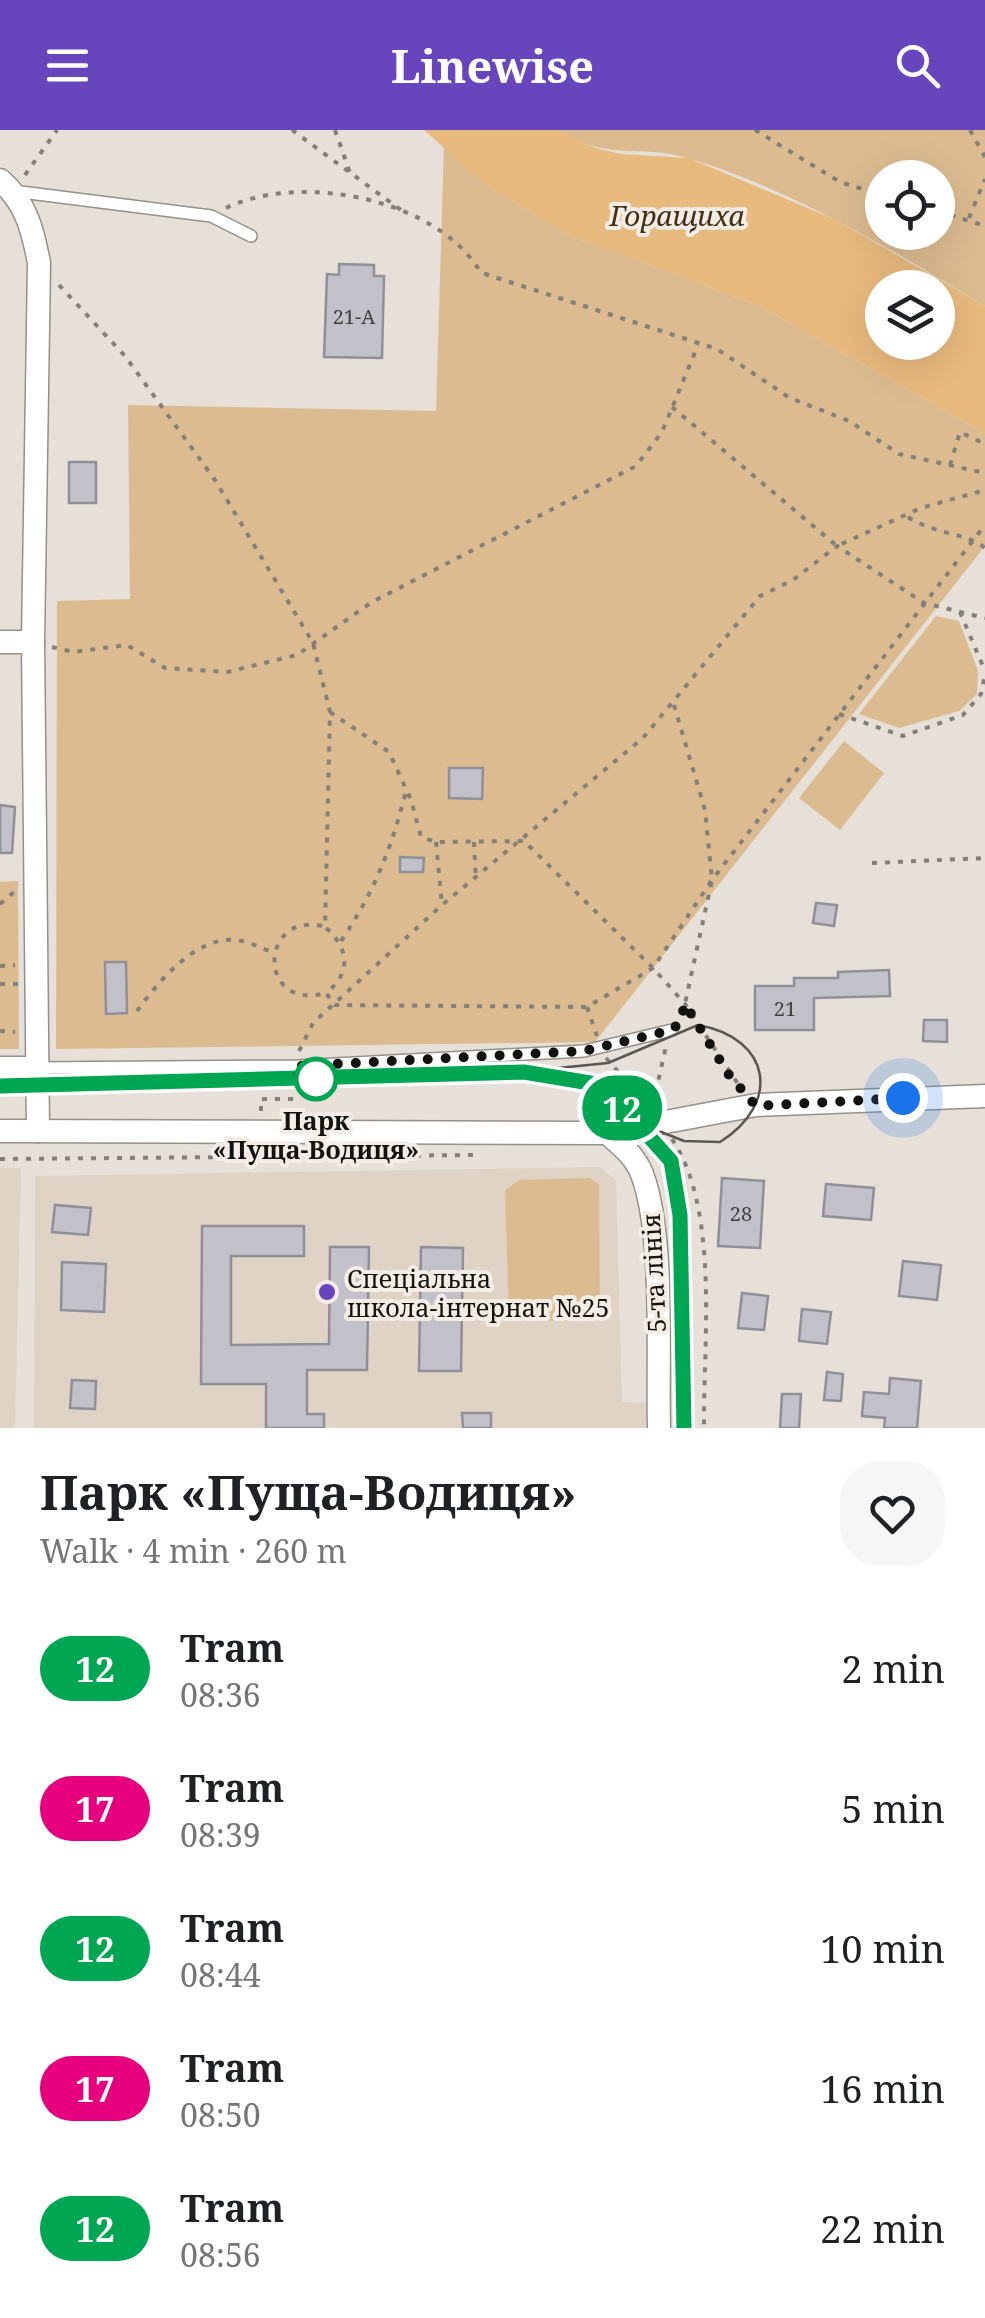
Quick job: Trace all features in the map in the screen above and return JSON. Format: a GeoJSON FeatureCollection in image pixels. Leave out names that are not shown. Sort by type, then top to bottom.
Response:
{"type":"FeatureCollection","features":[{"type":"Feature","properties":{"kind":"street"},"geometry":{"type":"LineString","coordinates":[[7,186],[32,225],[38,263],[33,642],[34,1068],[38,1131]]}},
{"type":"Feature","properties":{"kind":"street"},"geometry":{"type":"LineString","coordinates":[[0,642],[33,642]]}},
{"type":"Feature","properties":{"kind":"street"},"geometry":{"type":"LineString","coordinates":[[0,1068],[34,1068]]}},
{"type":"Feature","properties":{"kind":"street"},"geometry":{"type":"LineString","coordinates":[[0,1131],[607,1133],[756,1106],[985,1096]]}},
{"type":"Feature","properties":{"kind":"street","name":"5-та лінія"},"geometry":{"type":"LineString","coordinates":[[607,1133],[628,1150],[641,1172],[654,1220],[659,1428]]}},
{"type":"Feature","properties":{"kind":"lane"},"geometry":{"type":"LineString","coordinates":[[7,186],[211,216],[251,236]]}},
{"type":"Feature","properties":{"kind":"lane"},"geometry":{"type":"LineString","coordinates":[[34,1068],[297,1066],[584,1051],[672,1030]]}},
{"type":"Feature","properties":{"kind":"path"},"geometry":{"type":"LineString","coordinates":[[7,186],[57,130]]}},
{"type":"Feature","properties":{"kind":"path"},"geometry":{"type":"LineString","coordinates":[[292,130],[413,218]]}},
{"type":"Feature","properties":{"kind":"path"},"geometry":{"type":"LineString","coordinates":[[335,130],[350,172]]}},
{"type":"Feature","properties":{"kind":"path"},"geometry":{"type":"LineString","coordinates":[[755,130],[840,182],[865,190]]}},
{"type":"Feature","properties":{"kind":"path"},"geometry":{"type":"LineString","coordinates":[[970,130],[985,156]]}},
{"type":"Feature","properties":{"kind":"path"},"geometry":{"type":"LineString","coordinates":[[969,218],[985,179]]}},
{"type":"Feature","properties":{"kind":"path"},"geometry":{"type":"LineString","coordinates":[[211,216],[242,201],[308,190],[365,197],[456,242],[482,273],[717,349],[790,398],[849,421],[899,454],[985,473]]}},
{"type":"Feature","properties":{"kind":"path"},"geometry":{"type":"LineString","coordinates":[[955,215],[985,226]]}},
{"type":"Feature","properties":{"kind":"path"},"geometry":{"type":"LineString","coordinates":[[38,263],[136,372],[215,480],[313,644],[330,712],[325,926]]}},
{"type":"Feature","properties":{"kind":"path"},"geometry":{"type":"LineString","coordinates":[[33,642],[73,652],[127,645],[166,668],[227,672],[297,655],[372,602],[636,466],[662,432],[698,345]]}},
{"type":"Feature","properties":{"kind":"path"},"geometry":{"type":"LineString","coordinates":[[672,407],[837,546],[924,602],[985,618]]}},
{"type":"Feature","properties":{"kind":"path"},"geometry":{"type":"LineString","coordinates":[[950,465],[960,432],[985,444]]}},
{"type":"Feature","properties":{"kind":"path"},"geometry":{"type":"LineString","coordinates":[[297,1066],[313,1023],[442,905],[524,841],[674,705],[760,596],[794,580],[837,546],[906,515],[985,490]]}},
{"type":"Feature","properties":{"kind":"path"},"geometry":{"type":"LineString","coordinates":[[906,515],[932,532],[974,539],[985,548]]}},
{"type":"Feature","properties":{"kind":"path"},"geometry":{"type":"LineString","coordinates":[[335,1005],[587,1007],[653,968],[712,880],[985,525]]}},
{"type":"Feature","properties":{"kind":"path"},"geometry":{"type":"LineString","coordinates":[[839,714],[903,736],[963,715],[981,694],[985,672],[960,612]]}},
{"type":"Feature","properties":{"kind":"path"},"geometry":{"type":"LineString","coordinates":[[649,1126],[655,1081],[672,1030],[680,1022],[712,880],[704,810],[674,705]]}},
{"type":"Feature","properties":{"kind":"path"},"geometry":{"type":"LineString","coordinates":[[330,712],[390,752],[421,837],[436,842],[524,841],[685,1004],[729,1075],[756,1106]]}},
{"type":"Feature","properties":{"kind":"path"},"geometry":{"type":"LineString","coordinates":[[341,941],[365,906],[391,850],[406,789]]}},
{"type":"Feature","properties":{"kind":"path"},"geometry":{"type":"LineString","coordinates":[[436,842],[442,905]]}},
{"type":"Feature","properties":{"kind":"path"},"geometry":{"type":"LineString","coordinates":[[474,842],[476,881]]}},
{"type":"Feature","properties":{"kind":"path"},"geometry":{"type":"LineString","coordinates":[[872,863],[985,858]]}},
{"type":"Feature","properties":{"kind":"path"},"geometry":{"type":"LineString","coordinates":[[0,904],[21,885]]}},
{"type":"Feature","properties":{"kind":"path"},"geometry":{"type":"LineString","coordinates":[[310,923],[325,926],[341,941],[346,957],[344,973],[326,992],[311,997],[289,991],[274,970],[273,952],[287,931],[310,923]]}},
{"type":"Feature","properties":{"kind":"path"},"geometry":{"type":"LineString","coordinates":[[137,1010],[160,978],[204,948],[234,940],[273,952]]}},
{"type":"Feature","properties":{"kind":"path"},"geometry":{"type":"LineString","coordinates":[[326,992],[335,1005]]}},
{"type":"Feature","properties":{"kind":"path"},"geometry":{"type":"LineString","coordinates":[[0,1030],[20,1033]]}},
{"type":"Feature","properties":{"kind":"path"},"geometry":{"type":"LineString","coordinates":[[0,1159],[493,1155]]}},
{"type":"Feature","properties":{"kind":"shaded area"},"geometry":{"type":"Polygon","coordinates":[[[558,130],[985,130],[985,306],[955,288],[955,270],[924,270],[891,250],[955,250],[955,160],[865,160],[865,236],[768,188],[691,159],[593,146],[558,130]]]}},
{"type":"Feature","properties":{"kind":"shaded area","name":"Парк «Пуща-Водиця»"},"geometry":{"type":"Polygon","coordinates":[[[444,146],[489,187],[571,236],[758,305],[985,433],[985,546],[595,1042],[56,1049],[57,601],[130,599],[128,405],[436,411],[444,146]]]}},
{"type":"Feature","properties":{"kind":"shaded area"},"geometry":{"type":"Polygon","coordinates":[[[936,616],[959,621],[978,671],[977,694],[959,711],[899,728],[859,714],[936,616]]]}},
{"type":"Feature","properties":{"kind":"shaded area"},"geometry":{"type":"Polygon","coordinates":[[[844,741],[884,773],[840,830],[799,798],[844,741]]]}},
{"type":"Feature","properties":{"kind":"shaded area"},"geometry":{"type":"Polygon","coordinates":[[[18,881],[19,1049],[0,1049],[0,882],[18,881]]]}},
{"type":"Feature","properties":{"kind":"shaded area","name":"Спеціальна школа-інтернат №25"},"geometry":{"type":"Polygon","coordinates":[[[599,1167],[616,1180],[622,1402],[648,1403],[648,1428],[34,1428],[35,1176],[599,1167]]]}},
{"type":"Feature","properties":{"kind":"shaded area"},"geometry":{"type":"Polygon","coordinates":[[[0,1168],[21,1168],[15,1428],[0,1428],[0,1168]]]}},
{"type":"Feature","properties":{"kind":"shaded area"},"geometry":{"type":"Polygon","coordinates":[[[590,1178],[599,1184],[600,1312],[589,1321],[509,1320],[505,1190],[519,1180],[590,1178]]]}},
{"type":"Feature","properties":{"kind":"water","name":"Горащиха"},"geometry":{"type":"Polygon","coordinates":[[[424,130],[558,130],[595,148],[621,154],[689,158],[836,220],[865,237],[865,250],[888,250],[923,270],[865,270],[865,360],[955,360],[955,289],[985,306],[985,433],[758,305],[571,236],[489,187],[424,130]]]}},
{"type":"Feature","properties":{"kind":"building"},"geometry":{"type":"Polygon","coordinates":[[[339,264],[374,265],[374,276],[384,276],[382,358],[324,357],[327,274],[339,275],[339,264]]]}},
{"type":"Feature","properties":{"kind":"building"},"geometry":{"type":"Polygon","coordinates":[[[69,462],[96,462],[96,503],[69,503],[69,462]]]}},
{"type":"Feature","properties":{"kind":"building"},"geometry":{"type":"Polygon","coordinates":[[[449,768],[483,768],[482,799],[449,798],[449,768]]]}},
{"type":"Feature","properties":{"kind":"building"},"geometry":{"type":"Polygon","coordinates":[[[0,805],[15,807],[12,853],[0,853],[0,805]]]}},
{"type":"Feature","properties":{"kind":"building"},"geometry":{"type":"Polygon","coordinates":[[[400,857],[424,858],[423,872],[400,872],[400,857]]]}},
{"type":"Feature","properties":{"kind":"building"},"geometry":{"type":"Polygon","coordinates":[[[816,903],[837,905],[834,926],[813,923],[816,903]]]}},
{"type":"Feature","properties":{"kind":"building"},"geometry":{"type":"Polygon","coordinates":[[[105,962],[126,962],[127,1013],[106,1014],[105,962]]]}},
{"type":"Feature","properties":{"kind":"building"},"geometry":{"type":"Polygon","coordinates":[[[889,970],[890,996],[814,998],[814,1030],[755,1030],[755,986],[794,986],[794,978],[838,978],[838,972],[889,970]]]}},
{"type":"Feature","properties":{"kind":"building"},"geometry":{"type":"Polygon","coordinates":[[[924,1020],[947,1020],[947,1042],[923,1041],[924,1020]]]}},
{"type":"Feature","properties":{"kind":"building"},"geometry":{"type":"Polygon","coordinates":[[[722,1178],[764,1181],[760,1248],[718,1246],[722,1178]]]}},
{"type":"Feature","properties":{"kind":"building"},"geometry":{"type":"Polygon","coordinates":[[[826,1184],[874,1188],[871,1220],[823,1216],[826,1184]]]}},
{"type":"Feature","properties":{"kind":"building"},"geometry":{"type":"Polygon","coordinates":[[[55,1205],[91,1208],[88,1235],[52,1232],[55,1205]]]}},
{"type":"Feature","properties":{"kind":"building"},"geometry":{"type":"Polygon","coordinates":[[[202,1226],[304,1226],[304,1256],[231,1256],[231,1345],[329,1344],[330,1247],[369,1247],[367,1370],[307,1370],[307,1414],[324,1414],[324,1428],[266,1428],[266,1384],[201,1384],[202,1226]]]}},
{"type":"Feature","properties":{"kind":"building"},"geometry":{"type":"Polygon","coordinates":[[[421,1247],[463,1248],[461,1371],[419,1371],[421,1247]]]}},
{"type":"Feature","properties":{"kind":"building"},"geometry":{"type":"Polygon","coordinates":[[[903,1261],[941,1265],[937,1300],[899,1296],[903,1261]]]}},
{"type":"Feature","properties":{"kind":"building"},"geometry":{"type":"Polygon","coordinates":[[[62,1262],[106,1264],[104,1312],[61,1310],[62,1262]]]}},
{"type":"Feature","properties":{"kind":"building"},"geometry":{"type":"Polygon","coordinates":[[[742,1293],[768,1296],[764,1330],[738,1328],[742,1293]]]}},
{"type":"Feature","properties":{"kind":"building"},"geometry":{"type":"Polygon","coordinates":[[[802,1309],[831,1312],[827,1344],[799,1341],[802,1309]]]}},
{"type":"Feature","properties":{"kind":"building"},"geometry":{"type":"Polygon","coordinates":[[[827,1372],[843,1374],[841,1401],[824,1400],[827,1372]]]}},
{"type":"Feature","properties":{"kind":"building"},"geometry":{"type":"Polygon","coordinates":[[[890,1378],[921,1381],[917,1428],[884,1428],[885,1418],[862,1416],[864,1392],[889,1394],[890,1378]]]}},
{"type":"Feature","properties":{"kind":"building"},"geometry":{"type":"Polygon","coordinates":[[[72,1380],[96,1381],[95,1409],[70,1408],[72,1380]]]}},
{"type":"Feature","properties":{"kind":"building"},"geometry":{"type":"Polygon","coordinates":[[[782,1394],[801,1394],[799,1428],[780,1428],[782,1394]]]}},
{"type":"Feature","properties":{"kind":"building"},"geometry":{"type":"Polygon","coordinates":[[[462,1413],[491,1413],[491,1428],[463,1428],[462,1413]]]}},
{"type":"Feature","properties":{"kind":"tram line"},"geometry":{"type":"LineString","coordinates":[[558,1068],[608,1063],[698,1025],[741,1043],[753,1057],[760,1074],[760,1091],[740,1126],[720,1142],[684,1141],[641,1124]]}},
{"type":"Feature","properties":{"kind":"tram line"},"geometry":{"type":"LineString","coordinates":[[0,1086],[524,1072],[591,1083],[627,1112],[671,1161],[679,1191],[684,1428]]}},
{"type":"Feature","properties":{"kind":"tram line","name":"12"},"geometry":{"type":"LineString","coordinates":[[0,1086],[524,1072],[590,1083],[627,1112],[671,1161],[679,1191],[684,1428]]}},
{"type":"Feature","properties":{"kind":"place","name":"Парк «Пуща-Водиця»"},"geometry":{"type":"Point","coordinates":[316,1079]}},
{"type":"Feature","properties":{"kind":"place","name":"Спеціальна школа-інтернат №25"},"geometry":{"type":"Point","coordinates":[327,1292]}},
{"type":"Feature","properties":{"kind":"route"},"geometry":{"type":"LineString","coordinates":[[316,1079],[294,1074],[297,1066],[584,1051],[672,1030],[680,1022],[685,1004],[729,1075],[756,1106],[903,1098]]}}]}
